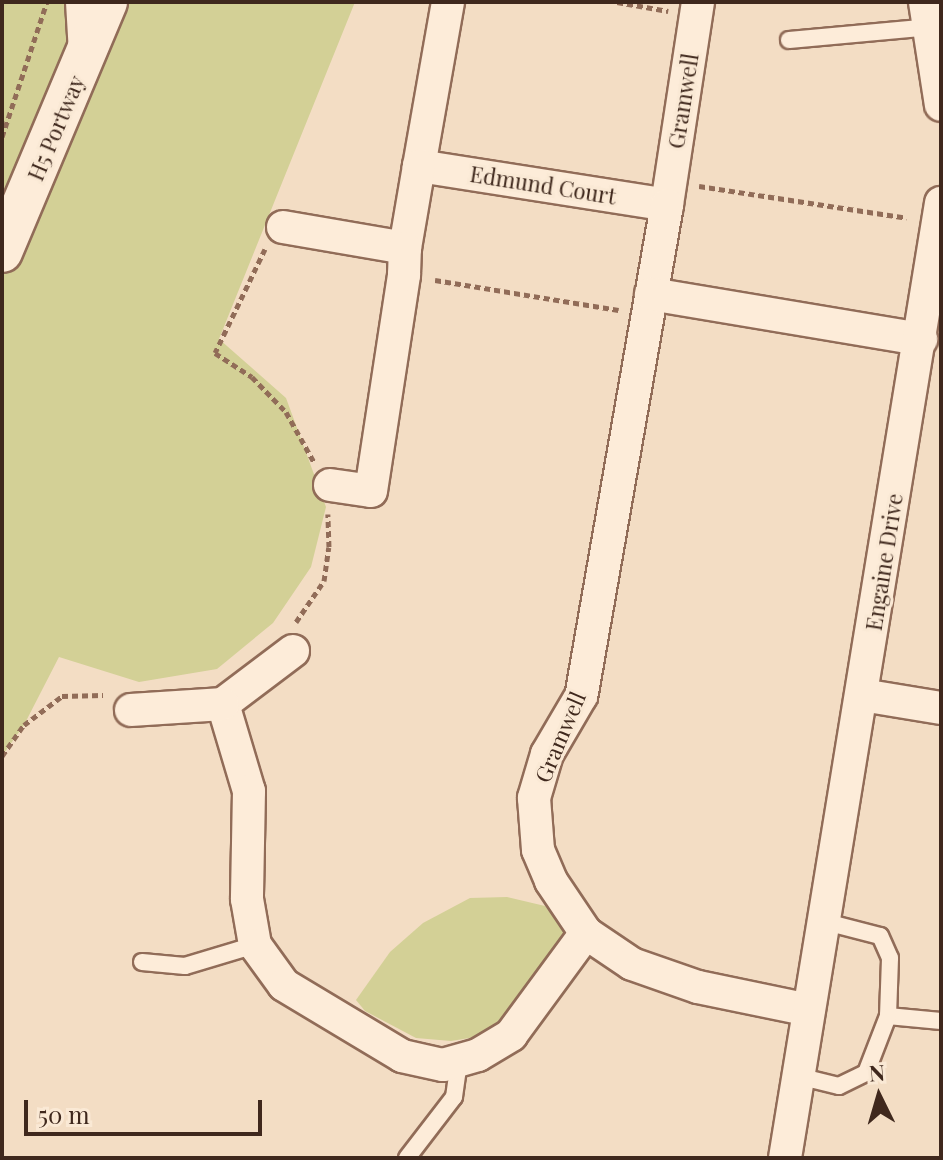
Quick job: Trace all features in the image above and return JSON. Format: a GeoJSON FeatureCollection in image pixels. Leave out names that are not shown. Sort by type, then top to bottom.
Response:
{"type":"FeatureCollection","features":[{"type":"Feature","properties":{"kind":"street"},"geometry":{"type":"LineString","coordinates":[[82,2],[86,59]]}},
{"type":"Feature","properties":{"kind":"street","name":"H5 Portway"},"geometry":{"type":"LineString","coordinates":[[2,252],[86,59],[107,2]]}},
{"type":"Feature","properties":{"kind":"street"},"geometry":{"type":"LineString","coordinates":[[330,485],[382,493],[404,261],[448,2]]}},
{"type":"Feature","properties":{"kind":"street","name":"Gramwell"},"geometry":{"type":"LineString","coordinates":[[697,9],[669,193],[581,696],[547,754],[534,798],[538,850],[551,881],[586,933],[632,964],[698,987],[809,1010]]}},
{"type":"Feature","properties":{"kind":"street"},"geometry":{"type":"LineString","coordinates":[[928,14],[941,105]]}},
{"type":"Feature","properties":{"kind":"street","name":"Edmund Court"},"geometry":{"type":"LineString","coordinates":[[419,166],[669,193]]}},
{"type":"Feature","properties":{"kind":"street","name":"Engaine Drive"},"geometry":{"type":"LineString","coordinates":[[785,1158],[940,221]]}},
{"type":"Feature","properties":{"kind":"street"},"geometry":{"type":"LineString","coordinates":[[283,227],[404,261]]}},
{"type":"Feature","properties":{"kind":"street"},"geometry":{"type":"LineString","coordinates":[[649,304],[921,339]]}},
{"type":"Feature","properties":{"kind":"street"},"geometry":{"type":"LineString","coordinates":[[131,710],[223,704],[293,651]]}},
{"type":"Feature","properties":{"kind":"street"},"geometry":{"type":"LineString","coordinates":[[862,695],[941,708]]}},
{"type":"Feature","properties":{"kind":"street"},"geometry":{"type":"LineString","coordinates":[[223,704],[249,791],[247,899],[255,945],[284,985],[402,1056],[443,1065],[478,1055],[511,1035],[586,933]]}},
{"type":"Feature","properties":{"kind":"lane"},"geometry":{"type":"LineString","coordinates":[[789,40],[928,14]]}},
{"type":"Feature","properties":{"kind":"lane"},"geometry":{"type":"LineString","coordinates":[[798,1076],[839,1086],[866,1073],[888,1016],[890,958],[880,936],[826,922]]}},
{"type":"Feature","properties":{"kind":"lane"},"geometry":{"type":"LineString","coordinates":[[142,962],[185,966],[255,945]]}},
{"type":"Feature","properties":{"kind":"lane"},"geometry":{"type":"LineString","coordinates":[[888,1016],[941,1021]]}},
{"type":"Feature","properties":{"kind":"lane"},"geometry":{"type":"LineString","coordinates":[[407,1158],[454,1097],[459,1060]]}},
{"type":"Feature","properties":{"kind":"path"},"geometry":{"type":"LineString","coordinates":[[2,137],[47,2]]}},
{"type":"Feature","properties":{"kind":"path"},"geometry":{"type":"LineString","coordinates":[[617,2],[697,9]]}},
{"type":"Feature","properties":{"kind":"path"},"geometry":{"type":"LineString","coordinates":[[669,193],[940,221]]}},
{"type":"Feature","properties":{"kind":"path"},"geometry":{"type":"LineString","coordinates":[[283,227],[260,255],[215,353],[252,377],[286,412],[330,485],[327,502],[329,547],[324,581],[296,621],[293,651]]}},
{"type":"Feature","properties":{"kind":"path"},"geometry":{"type":"LineString","coordinates":[[404,261],[649,304]]}},
{"type":"Feature","properties":{"kind":"path"},"geometry":{"type":"LineString","coordinates":[[2,756],[24,725],[62,696],[128,694],[131,710]]}},
{"type":"Feature","properties":{"kind":"shaded area"},"geometry":{"type":"Polygon","coordinates":[[[2,2],[355,2],[219,339],[286,398],[326,507],[311,567],[273,623],[217,669],[139,682],[59,657],[24,725],[2,756],[2,2]]]}},
{"type":"Feature","properties":{"kind":"shaded area"},"geometry":{"type":"Polygon","coordinates":[[[507,897],[545,906],[567,933],[519,1001],[482,1036],[451,1041],[416,1038],[365,1011],[356,1000],[390,952],[423,923],[470,898],[507,897]]]}}]}
